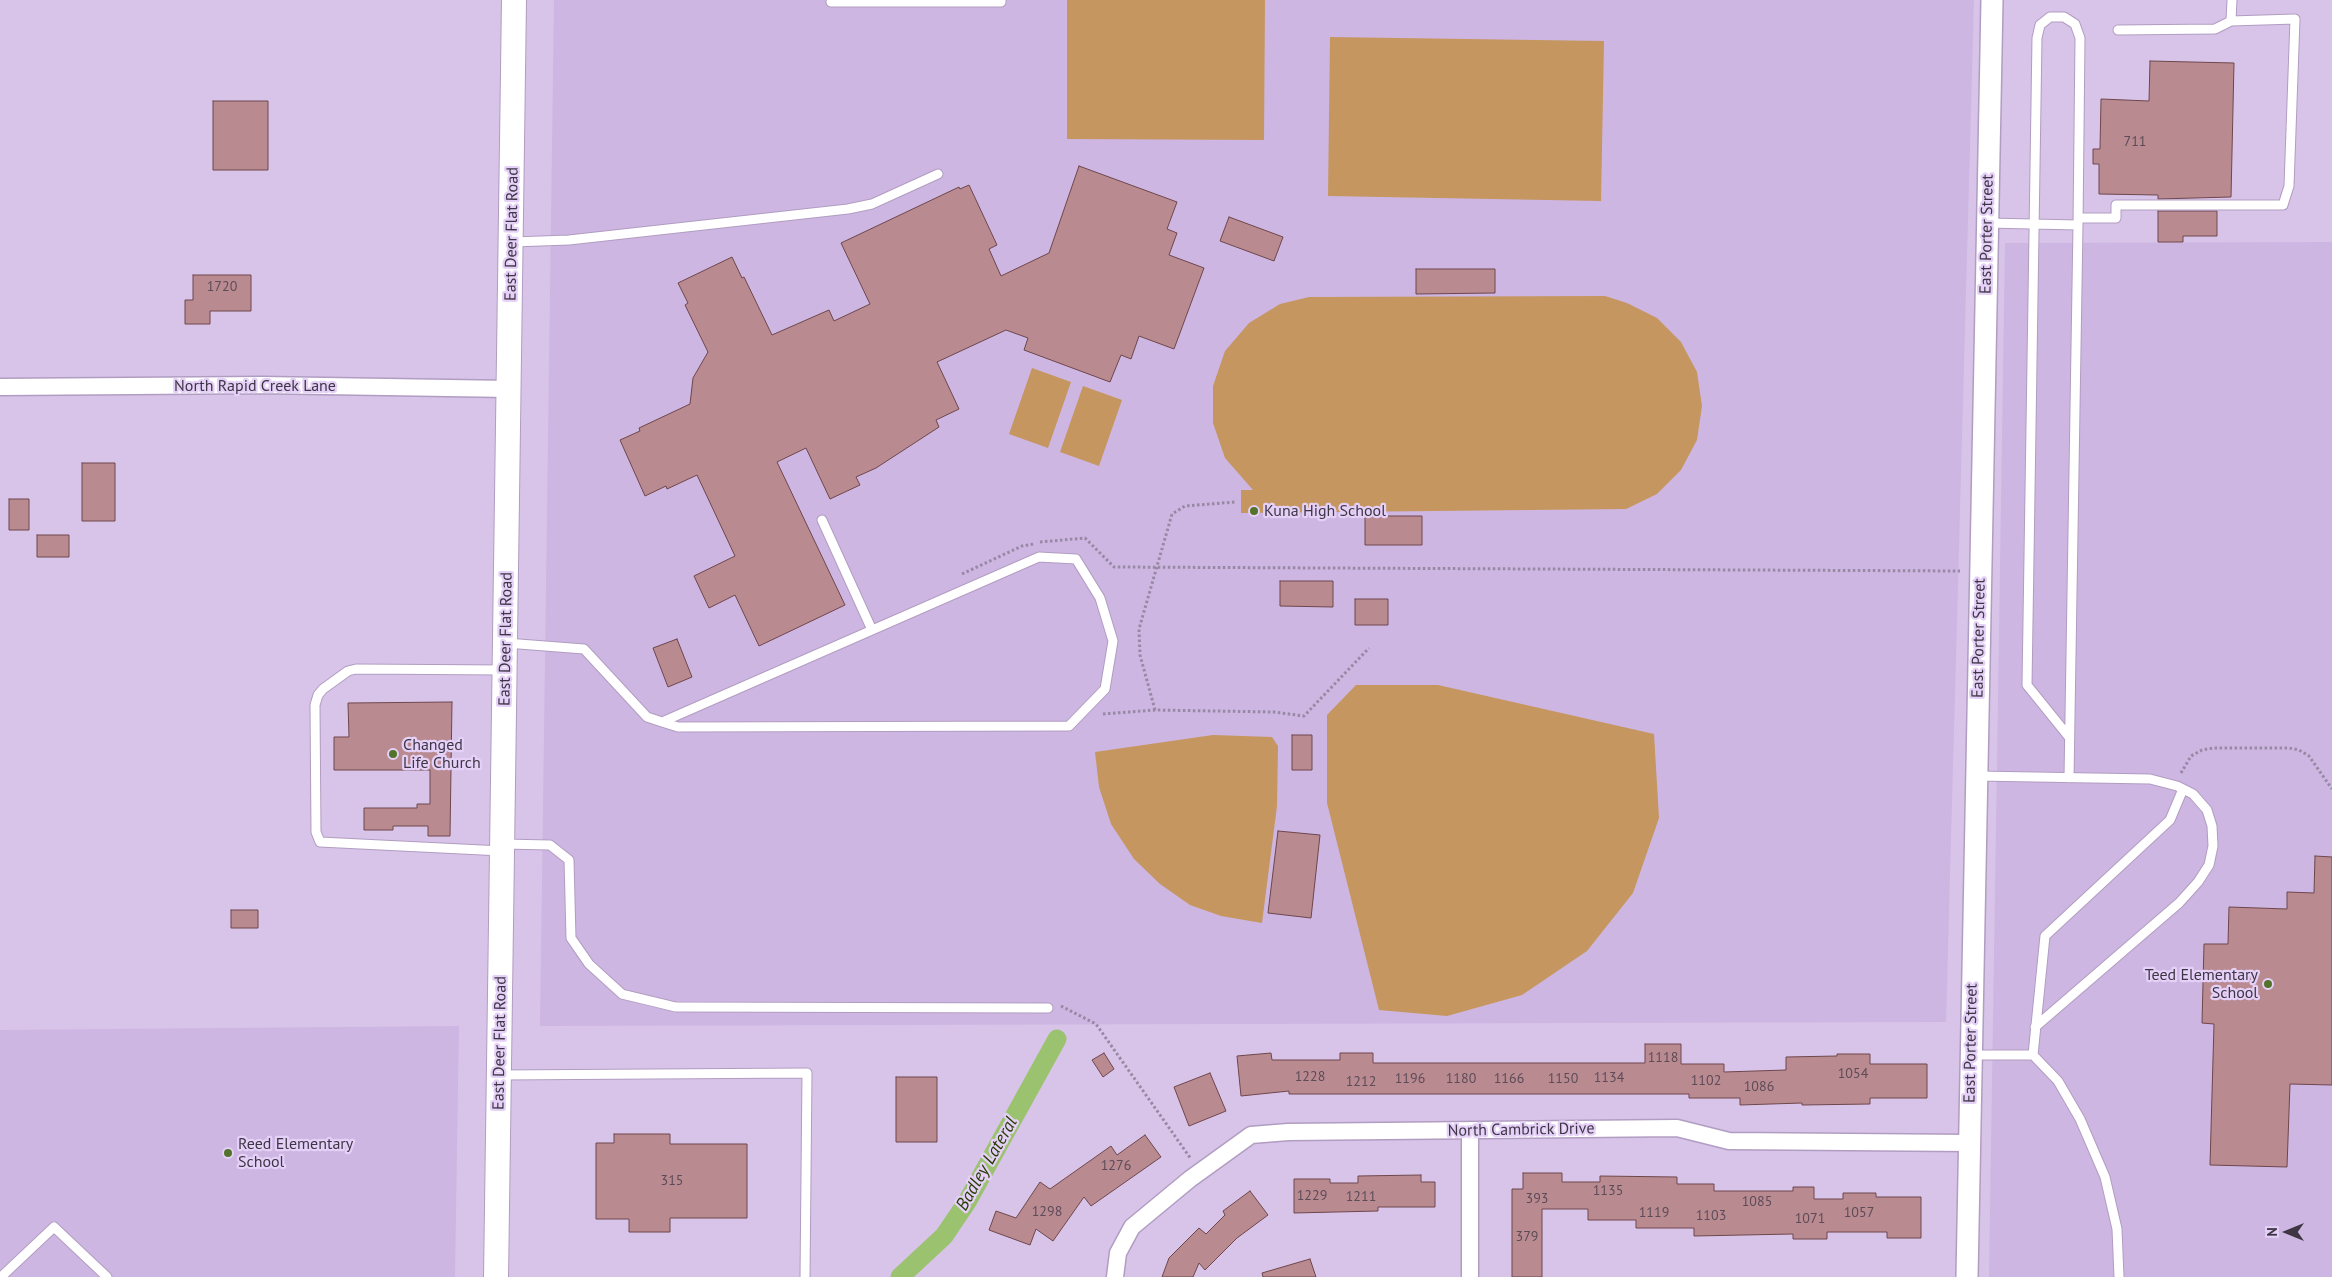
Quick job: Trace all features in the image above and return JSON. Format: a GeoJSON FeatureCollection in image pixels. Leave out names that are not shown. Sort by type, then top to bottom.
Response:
{"type":"FeatureCollection","features":[{"type":"Feature","properties":{"kind":"main road","name":"East Deer Flat Road"},"geometry":{"type":"LineString","coordinates":[[496,1277],[514,0]]}},
{"type":"Feature","properties":{"kind":"street","name":"East Porter Street"},"geometry":{"type":"LineString","coordinates":[[1967,1277],[1992,0]]}},
{"type":"Feature","properties":{"kind":"street","name":"North Rapid Creek Lane"},"geometry":{"type":"LineString","coordinates":[[0,387],[262,385],[510,389]]}},
{"type":"Feature","properties":{"kind":"street","name":"North Cambrick Drive"},"geometry":{"type":"LineString","coordinates":[[1114,1277],[1118,1253],[1132,1228],[1190,1179],[1252,1135],[1288,1132],[1677,1128],[1729,1141],[1969,1142]]}},
{"type":"Feature","properties":{"kind":"street"},"geometry":{"type":"LineString","coordinates":[[1470,1130],[1470,1277]]}},
{"type":"Feature","properties":{"kind":"lane"},"geometry":{"type":"LineString","coordinates":[[831,2],[1001,2],[1001,0]]}},
{"type":"Feature","properties":{"kind":"lane"},"geometry":{"type":"LineString","coordinates":[[2231,21],[2232,0]]}},
{"type":"Feature","properties":{"kind":"lane"},"geometry":{"type":"LineString","coordinates":[[2069,737],[2027,685],[2037,38],[2040,26],[2050,17],[2064,17],[2075,24],[2080,38],[2069,778]]}},
{"type":"Feature","properties":{"kind":"lane"},"geometry":{"type":"LineString","coordinates":[[1987,223],[2034,224],[2116,218],[2116,205],[2283,205],[2289,186],[2295,19],[2231,21],[2215,29],[2118,30]]}},
{"type":"Feature","properties":{"kind":"lane"},"geometry":{"type":"LineString","coordinates":[[512,242],[569,240],[848,209],[872,204],[938,174]]}},
{"type":"Feature","properties":{"kind":"lane"},"geometry":{"type":"LineString","coordinates":[[822,520],[872,630]]}},
{"type":"Feature","properties":{"kind":"lane"},"geometry":{"type":"LineString","coordinates":[[506,643],[584,649],[647,717],[662,722],[678,726],[1070,726],[1105,689],[1113,641],[1100,598],[1076,559],[1039,557],[662,722]]}},
{"type":"Feature","properties":{"kind":"lane"},"geometry":{"type":"LineString","coordinates":[[505,670],[356,669],[348,671],[322,689],[315,705],[316,832],[320,842],[502,847],[550,845],[569,860],[572,938],[589,964],[622,994],[676,1007],[1051,1006]]}},
{"type":"Feature","properties":{"kind":"lane"},"geometry":{"type":"LineString","coordinates":[[1976,776],[2150,779],[2180,787],[2192,794],[2207,810],[2212,826],[2213,846],[2209,865],[2198,882],[2179,903],[2036,1027]]}},
{"type":"Feature","properties":{"kind":"lane"},"geometry":{"type":"LineString","coordinates":[[2033,1054],[2045,936],[2170,820],[2180,787]]}},
{"type":"Feature","properties":{"kind":"lane"},"geometry":{"type":"LineString","coordinates":[[1971,1055],[2033,1054],[2058,1081],[2080,1119],[2105,1176],[2117,1229],[2119,1277]]}},
{"type":"Feature","properties":{"kind":"lane"},"geometry":{"type":"LineString","coordinates":[[499,1075],[807,1073],[805,1277]]}},
{"type":"Feature","properties":{"kind":"lane"},"geometry":{"type":"LineString","coordinates":[[1,1277],[54,1227],[108,1277]]}},
{"type":"Feature","properties":{"kind":"path"},"geometry":{"type":"LineString","coordinates":[[1155,710],[1140,655],[1139,629],[1172,514],[1185,506],[1235,502]]}},
{"type":"Feature","properties":{"kind":"path"},"geometry":{"type":"LineString","coordinates":[[954,578],[1022,546],[1085,538],[1114,567],[1960,571]]}},
{"type":"Feature","properties":{"kind":"path"},"geometry":{"type":"LineString","coordinates":[[1103,714],[1155,710],[1274,712],[1304,716],[1369,648]]}},
{"type":"Feature","properties":{"kind":"path"},"geometry":{"type":"LineString","coordinates":[[2180,787],[2184,766],[2191,756],[2202,750],[2213,748],[2289,748],[2299,750],[2309,756],[2332,789]]}},
{"type":"Feature","properties":{"kind":"path"},"geometry":{"type":"LineString","coordinates":[[1051,1006],[1060,1006],[1096,1024],[1191,1159]]}},
{"type":"Feature","properties":{"kind":"shaded area","name":"Kuna High School"},"geometry":{"type":"Polygon","coordinates":[[[554,0],[1974,0],[1946,1022],[540,1026],[554,0]]]}},
{"type":"Feature","properties":{"kind":"shaded area"},"geometry":{"type":"Polygon","coordinates":[[[1067,0],[1265,0],[1264,140],[1067,139],[1067,0]]]}},
{"type":"Feature","properties":{"kind":"shaded area"},"geometry":{"type":"Polygon","coordinates":[[[1330,37],[1604,41],[1601,201],[1328,196],[1330,37]]]}},
{"type":"Feature","properties":{"kind":"shaded area"},"geometry":{"type":"Polygon","coordinates":[[[2332,242],[2332,1277],[1989,1277],[2005,243],[2332,242]]]}},
{"type":"Feature","properties":{"kind":"shaded area"},"geometry":{"type":"Polygon","coordinates":[[[1605,296],[1627,303],[1657,318],[1681,342],[1697,372],[1702,406],[1697,440],[1681,470],[1657,494],[1626,509],[1241,513],[1241,490],[1253,490],[1225,458],[1213,423],[1213,386],[1225,351],[1249,323],[1280,304],[1309,297],[1605,296]]]}},
{"type":"Feature","properties":{"kind":"shaded area"},"geometry":{"type":"Polygon","coordinates":[[[1032,368],[1071,382],[1048,448],[1009,434],[1032,368]]]}},
{"type":"Feature","properties":{"kind":"shaded area"},"geometry":{"type":"Polygon","coordinates":[[[1083,386],[1122,400],[1099,466],[1060,452],[1083,386]]]}},
{"type":"Feature","properties":{"kind":"shaded area"},"geometry":{"type":"Polygon","coordinates":[[[1356,685],[1438,685],[1654,734],[1659,818],[1633,893],[1587,951],[1522,995],[1447,1016],[1379,1010],[1327,803],[1327,715],[1356,685]]]}},
{"type":"Feature","properties":{"kind":"shaded area"},"geometry":{"type":"Polygon","coordinates":[[[1213,735],[1272,737],[1278,746],[1277,806],[1262,923],[1221,916],[1190,905],[1160,884],[1134,859],[1111,824],[1099,787],[1095,752],[1213,735]]]}},
{"type":"Feature","properties":{"kind":"shaded area","name":"Reed Elementary School"},"geometry":{"type":"Polygon","coordinates":[[[459,1026],[455,1277],[0,1277],[0,1030],[459,1026]]]}},
{"type":"Feature","properties":{"kind":"building"},"geometry":{"type":"Polygon","coordinates":[[[2150,61],[2234,63],[2231,197],[2158,199],[2158,195],[2099,194],[2099,164],[2093,164],[2093,149],[2100,149],[2101,99],[2149,101],[2150,61]]]}},
{"type":"Feature","properties":{"kind":"building"},"geometry":{"type":"Polygon","coordinates":[[[213,101],[268,101],[268,170],[213,170],[213,101]]]}},
{"type":"Feature","properties":{"kind":"building"},"geometry":{"type":"Polygon","coordinates":[[[1079,166],[1177,202],[1167,229],[1177,233],[1169,255],[1204,268],[1174,349],[1139,336],[1131,359],[1121,355],[1110,382],[1024,350],[1028,338],[1006,330],[937,362],[959,409],[936,420],[939,427],[876,468],[856,477],[860,485],[830,499],[806,448],[777,462],[845,605],[759,646],[735,595],[709,608],[694,576],[735,556],[697,475],[667,489],[666,486],[645,496],[620,440],[640,431],[639,428],[690,404],[693,378],[708,352],[685,305],[688,303],[678,283],[732,257],[742,278],[744,277],[772,335],[829,310],[834,321],[870,304],[841,243],[959,187],[960,189],[969,185],[997,245],[989,249],[1001,276],[1049,253],[1079,166]]]}},
{"type":"Feature","properties":{"kind":"building"},"geometry":{"type":"Polygon","coordinates":[[[2158,211],[2217,211],[2217,236],[2183,236],[2183,242],[2158,242],[2158,211]]]}},
{"type":"Feature","properties":{"kind":"building"},"geometry":{"type":"Polygon","coordinates":[[[1229,217],[1283,237],[1274,261],[1220,241],[1229,217]]]}},
{"type":"Feature","properties":{"kind":"building"},"geometry":{"type":"Polygon","coordinates":[[[1416,269],[1495,269],[1495,293],[1416,294],[1416,269]]]}},
{"type":"Feature","properties":{"kind":"building"},"geometry":{"type":"Polygon","coordinates":[[[193,275],[251,275],[251,311],[210,311],[210,324],[185,324],[185,300],[193,300],[193,275]]]}},
{"type":"Feature","properties":{"kind":"building"},"geometry":{"type":"Polygon","coordinates":[[[82,463],[115,463],[115,521],[82,521],[82,463]]]}},
{"type":"Feature","properties":{"kind":"building"},"geometry":{"type":"Polygon","coordinates":[[[9,499],[29,499],[29,530],[9,530],[9,499]]]}},
{"type":"Feature","properties":{"kind":"building"},"geometry":{"type":"Polygon","coordinates":[[[1365,516],[1422,516],[1422,545],[1365,545],[1365,516]]]}},
{"type":"Feature","properties":{"kind":"building"},"geometry":{"type":"Polygon","coordinates":[[[37,535],[69,535],[69,557],[37,557],[37,535]]]}},
{"type":"Feature","properties":{"kind":"building"},"geometry":{"type":"Polygon","coordinates":[[[1280,581],[1333,581],[1333,607],[1280,606],[1280,581]]]}},
{"type":"Feature","properties":{"kind":"building"},"geometry":{"type":"Polygon","coordinates":[[[1355,599],[1388,599],[1388,625],[1355,625],[1355,599]]]}},
{"type":"Feature","properties":{"kind":"building"},"geometry":{"type":"Polygon","coordinates":[[[677,639],[692,677],[668,687],[653,648],[677,639]]]}},
{"type":"Feature","properties":{"kind":"building","name":"Changed Life Church"},"geometry":{"type":"Polygon","coordinates":[[[452,702],[450,836],[428,836],[428,826],[393,826],[393,830],[364,830],[364,808],[417,808],[417,804],[430,804],[430,770],[334,770],[334,737],[349,737],[348,703],[452,702]]]}},
{"type":"Feature","properties":{"kind":"building"},"geometry":{"type":"Polygon","coordinates":[[[1292,735],[1312,735],[1312,770],[1292,770],[1292,735]]]}},
{"type":"Feature","properties":{"kind":"building"},"geometry":{"type":"Polygon","coordinates":[[[1278,831],[1320,835],[1311,918],[1268,913],[1278,831]]]}},
{"type":"Feature","properties":{"kind":"building","name":"Teed Elementary School"},"geometry":{"type":"Polygon","coordinates":[[[2315,856],[2332,857],[2332,1085],[2290,1084],[2287,1167],[2210,1165],[2214,1024],[2202,1023],[2204,944],[2228,944],[2229,907],[2287,909],[2287,892],[2314,893],[2315,856]]]}},
{"type":"Feature","properties":{"kind":"building"},"geometry":{"type":"Polygon","coordinates":[[[231,910],[258,910],[258,928],[231,928],[231,910]]]}},
{"type":"Feature","properties":{"kind":"building"},"geometry":{"type":"Polygon","coordinates":[[[1645,1044],[1681,1044],[1681,1064],[1724,1064],[1724,1072],[1786,1070],[1786,1057],[1837,1056],[1837,1054],[1870,1054],[1870,1064],[1927,1064],[1927,1098],[1870,1098],[1870,1104],[1802,1105],[1802,1103],[1740,1105],[1740,1098],[1689,1098],[1689,1094],[1289,1094],[1289,1091],[1241,1096],[1237,1056],[1271,1053],[1272,1060],[1340,1060],[1340,1053],[1373,1053],[1373,1063],[1645,1063],[1645,1044]]]}},
{"type":"Feature","properties":{"kind":"building"},"geometry":{"type":"Polygon","coordinates":[[[1104,1053],[1114,1069],[1103,1077],[1092,1060],[1104,1053]]]}},
{"type":"Feature","properties":{"kind":"building"},"geometry":{"type":"Polygon","coordinates":[[[1210,1073],[1226,1111],[1189,1126],[1174,1087],[1210,1073]]]}},
{"type":"Feature","properties":{"kind":"building"},"geometry":{"type":"Polygon","coordinates":[[[896,1077],[937,1077],[937,1142],[896,1142],[896,1077]]]}},
{"type":"Feature","properties":{"kind":"building"},"geometry":{"type":"Polygon","coordinates":[[[614,1134],[670,1134],[670,1144],[747,1144],[747,1218],[670,1218],[670,1232],[629,1232],[629,1219],[596,1219],[596,1143],[614,1143],[614,1134]]]}},
{"type":"Feature","properties":{"kind":"building"},"geometry":{"type":"Polygon","coordinates":[[[1145,1135],[1161,1157],[1091,1206],[1084,1197],[1053,1241],[1036,1229],[1030,1245],[989,1230],[996,1211],[1016,1218],[1040,1182],[1050,1189],[1111,1146],[1117,1155],[1145,1135]]]}},
{"type":"Feature","properties":{"kind":"building"},"geometry":{"type":"Polygon","coordinates":[[[1523,1173],[1562,1173],[1562,1182],[1600,1182],[1600,1176],[1677,1177],[1677,1184],[1714,1184],[1714,1191],[1793,1191],[1793,1187],[1814,1187],[1814,1199],[1843,1199],[1843,1193],[1876,1193],[1876,1197],[1921,1197],[1921,1238],[1887,1238],[1887,1232],[1827,1232],[1827,1239],[1793,1239],[1793,1234],[1694,1236],[1694,1228],[1636,1228],[1636,1220],[1588,1220],[1588,1209],[1542,1209],[1542,1277],[1512,1277],[1512,1189],[1523,1189],[1523,1173]]]}},
{"type":"Feature","properties":{"kind":"building"},"geometry":{"type":"Polygon","coordinates":[[[1421,1175],[1421,1182],[1435,1182],[1435,1207],[1378,1207],[1378,1211],[1294,1213],[1294,1179],[1330,1179],[1330,1183],[1358,1183],[1358,1176],[1421,1175]]]}},
{"type":"Feature","properties":{"kind":"building"},"geometry":{"type":"Polygon","coordinates":[[[1250,1191],[1268,1215],[1237,1238],[1205,1270],[1199,1263],[1193,1277],[1162,1277],[1169,1258],[1199,1228],[1206,1234],[1225,1215],[1223,1211],[1250,1191]]]}},
{"type":"Feature","properties":{"kind":"building"},"geometry":{"type":"Polygon","coordinates":[[[1310,1259],[1316,1277],[1263,1277],[1262,1273],[1310,1259]]]}},
{"type":"Feature","properties":{"kind":"waterway","name":"Badley Lateral"},"geometry":{"type":"LineString","coordinates":[[900,1277],[944,1236],[967,1202],[1057,1039]]}},
{"type":"Feature","properties":{"kind":"place","name":"Kuna High School"},"geometry":{"type":"Point","coordinates":[1254,511]}},
{"type":"Feature","properties":{"kind":"place","name":"Changed Life Church"},"geometry":{"type":"Point","coordinates":[393,754]}},
{"type":"Feature","properties":{"kind":"place","name":"Teed Elementary School"},"geometry":{"type":"Point","coordinates":[2268,984]}},
{"type":"Feature","properties":{"kind":"place","name":"Reed Elementary School"},"geometry":{"type":"Point","coordinates":[228,1153]}}]}
